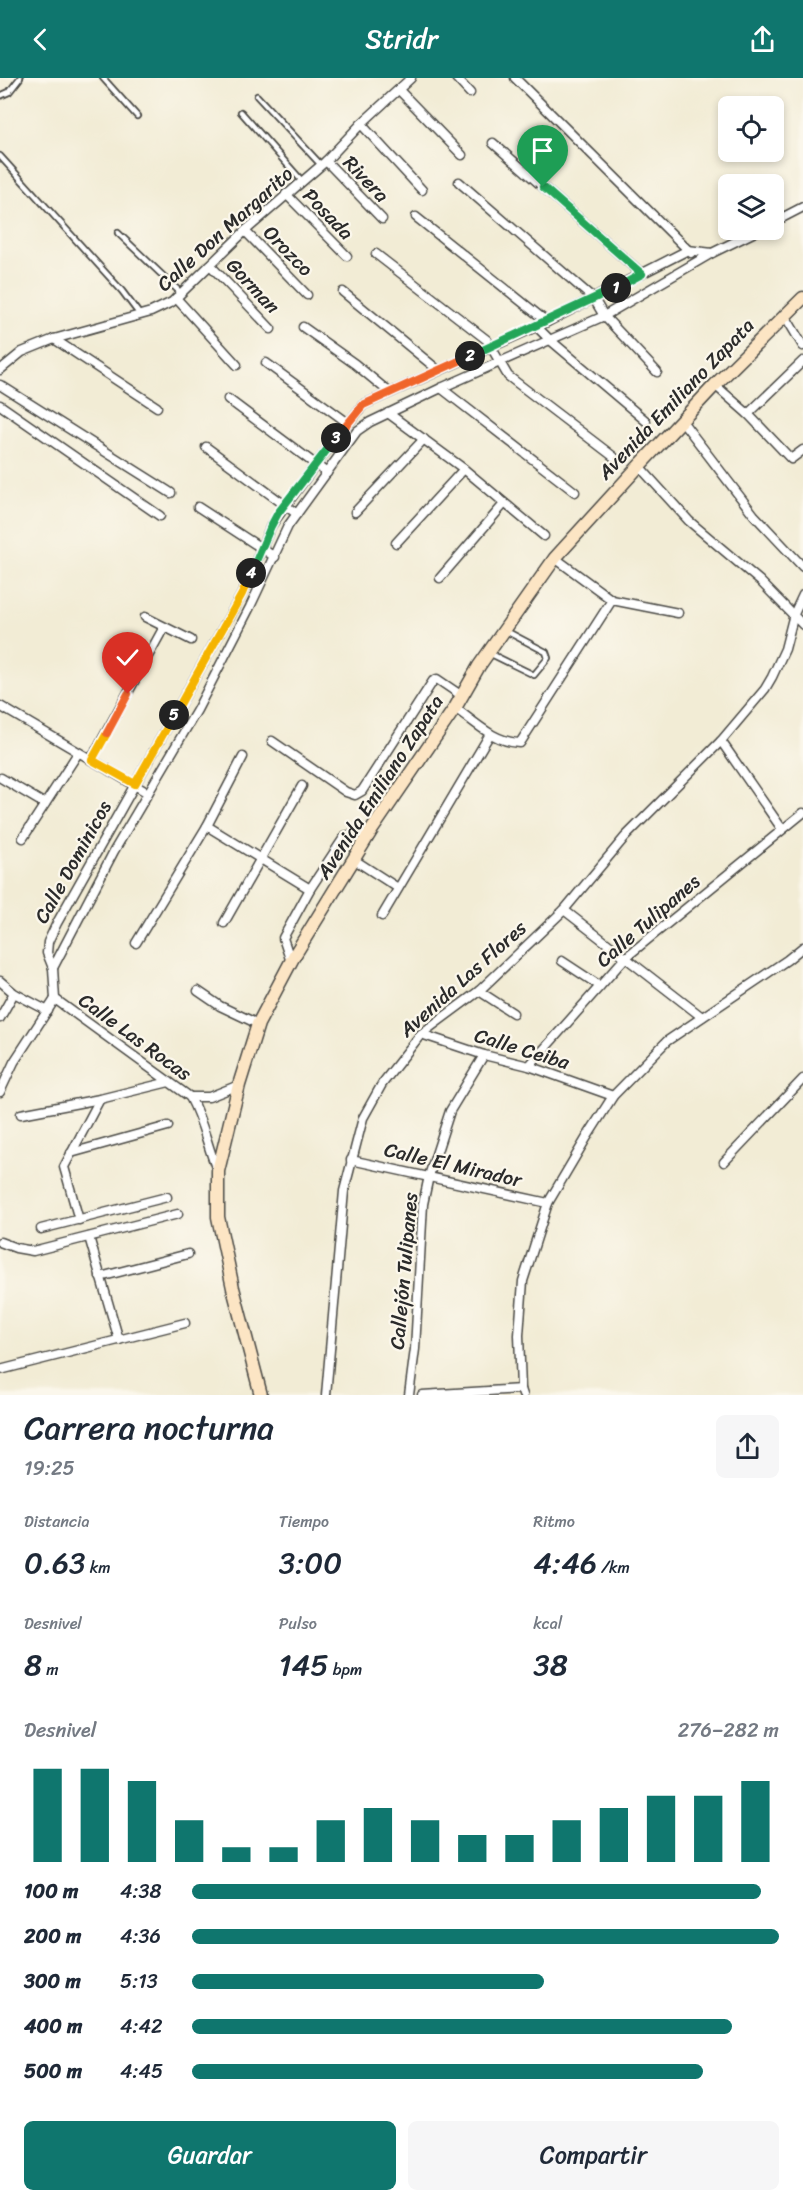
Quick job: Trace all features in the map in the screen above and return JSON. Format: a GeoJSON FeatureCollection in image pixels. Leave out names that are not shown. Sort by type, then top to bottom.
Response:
{"type":"FeatureCollection","features":[{"type":"Feature","properties":{"kind":"main road","name":"Avenida Emiliano Zapata"},"geometry":{"type":"LineString","coordinates":[[261,1395],[233,1288],[218,1216],[218,1171],[239,1085],[258,1024],[291,962],[353,859],[455,708],[488,652],[555,558],[715,385],[784,314],[803,298]]}},
{"type":"Feature","properties":{"kind":"street","name":"Calle Don Margarito"},"geometry":{"type":"LineString","coordinates":[[0,370],[22,352],[54,339],[140,315],[172,303],[245,231],[323,163],[411,78]]}},
{"type":"Feature","properties":{"kind":"street"},"geometry":{"type":"LineString","coordinates":[[456,78],[470,93]]}},
{"type":"Feature","properties":{"kind":"street"},"geometry":{"type":"LineString","coordinates":[[514,78],[701,261]]}},
{"type":"Feature","properties":{"kind":"street"},"geometry":{"type":"LineString","coordinates":[[399,90],[462,155]]}},
{"type":"Feature","properties":{"kind":"street"},"geometry":{"type":"LineString","coordinates":[[361,124],[422,190]]}},
{"type":"Feature","properties":{"kind":"street"},"geometry":{"type":"LineString","coordinates":[[493,143],[642,274]]}},
{"type":"Feature","properties":{"kind":"street","name":"Rivera"},"geometry":{"type":"LineString","coordinates":[[323,163],[382,219]]}},
{"type":"Feature","properties":{"kind":"street"},"geometry":{"type":"LineString","coordinates":[[459,182],[594,299],[604,316],[657,372]]}},
{"type":"Feature","properties":{"kind":"street","name":"Posada"},"geometry":{"type":"LineString","coordinates":[[286,194],[347,256]]}},
{"type":"Feature","properties":{"kind":"street"},"geometry":{"type":"LineString","coordinates":[[784,217],[803,207]]}},
{"type":"Feature","properties":{"kind":"street"},"geometry":{"type":"LineString","coordinates":[[416,217],[547,322]]}},
{"type":"Feature","properties":{"kind":"street","name":"Orozco"},"geometry":{"type":"LineString","coordinates":[[245,231],[307,295]]}},
{"type":"Feature","properties":{"kind":"street","name":"Calle Dominicos"},"geometry":{"type":"LineString","coordinates":[[53,969],[114,851],[198,710],[275,557],[288,526],[357,431],[388,413],[441,388],[604,316],[739,240]]}},
{"type":"Feature","properties":{"kind":"street"},"geometry":{"type":"LineString","coordinates":[[688,250],[712,253]]}},
{"type":"Feature","properties":{"kind":"street","name":"Calle Dominicos"},"geometry":{"type":"LineString","coordinates":[[55,999],[53,969],[47,953],[48,942],[242,594],[271,526],[285,504],[363,405],[547,322],[688,250]]}},
{"type":"Feature","properties":{"kind":"street"},"geometry":{"type":"LineString","coordinates":[[376,254],[492,346],[498,362],[508,376],[614,457]]}},
{"type":"Feature","properties":{"kind":"street","name":"Gorman"},"geometry":{"type":"LineString","coordinates":[[210,265],[271,329]]}},
{"type":"Feature","properties":{"kind":"street"},"geometry":{"type":"LineString","coordinates":[[343,292],[438,370]]}},
{"type":"Feature","properties":{"kind":"street"},"geometry":{"type":"LineString","coordinates":[[179,296],[237,365]]}},
{"type":"Feature","properties":{"kind":"street"},"geometry":{"type":"LineString","coordinates":[[784,314],[803,346]]}},
{"type":"Feature","properties":{"kind":"street"},"geometry":{"type":"LineString","coordinates":[[536,326],[646,421]]}},
{"type":"Feature","properties":{"kind":"street"},"geometry":{"type":"LineString","coordinates":[[303,327],[355,364],[389,392]]}},
{"type":"Feature","properties":{"kind":"street"},"geometry":{"type":"LineString","coordinates":[[54,339],[157,407]]}},
{"type":"Feature","properties":{"kind":"street"},"geometry":{"type":"LineString","coordinates":[[748,414],[803,361]]}},
{"type":"Feature","properties":{"kind":"street"},"geometry":{"type":"LineString","coordinates":[[266,363],[348,423]]}},
{"type":"Feature","properties":{"kind":"street"},"geometry":{"type":"LineString","coordinates":[[0,385],[171,493]]}},
{"type":"Feature","properties":{"kind":"street"},"geometry":{"type":"LineString","coordinates":[[715,385],[748,414],[791,459],[803,450]]}},
{"type":"Feature","properties":{"kind":"street"},"geometry":{"type":"LineString","coordinates":[[441,388],[575,492]]}},
{"type":"Feature","properties":{"kind":"street"},"geometry":{"type":"LineString","coordinates":[[228,399],[327,473]]}},
{"type":"Feature","properties":{"kind":"street"},"geometry":{"type":"LineString","coordinates":[[0,405],[159,516]]}},
{"type":"Feature","properties":{"kind":"street"},"geometry":{"type":"LineString","coordinates":[[388,413],[464,469],[544,537]]}},
{"type":"Feature","properties":{"kind":"street"},"geometry":{"type":"LineString","coordinates":[[682,421],[754,515],[803,567]]}},
{"type":"Feature","properties":{"kind":"street"},"geometry":{"type":"LineString","coordinates":[[355,512],[424,439]]}},
{"type":"Feature","properties":{"kind":"street"},"geometry":{"type":"LineString","coordinates":[[206,447],[297,514]]}},
{"type":"Feature","properties":{"kind":"street"},"geometry":{"type":"LineString","coordinates":[[639,466],[689,521],[760,581],[803,625]]}},
{"type":"Feature","properties":{"kind":"street"},"geometry":{"type":"LineString","coordinates":[[396,543],[464,469]]}},
{"type":"Feature","properties":{"kind":"street"},"geometry":{"type":"LineString","coordinates":[[440,578],[504,504]]}},
{"type":"Feature","properties":{"kind":"street"},"geometry":{"type":"LineString","coordinates":[[198,507],[275,557]]}},
{"type":"Feature","properties":{"kind":"street"},"geometry":{"type":"LineString","coordinates":[[555,558],[612,600],[678,613]]}},
{"type":"Feature","properties":{"kind":"street","name":"Avenida Las Flores"},"geometry":{"type":"LineString","coordinates":[[326,1395],[344,1191],[363,1118],[382,1084],[421,1034],[479,991],[564,909],[625,837],[721,741],[772,677],[803,595]]}},
{"type":"Feature","properties":{"kind":"street"},"geometry":{"type":"LineString","coordinates":[[455,708],[490,734],[506,742],[520,743],[612,600]]}},
{"type":"Feature","properties":{"kind":"street"},"geometry":{"type":"LineString","coordinates":[[145,617],[190,640]]}},
{"type":"Feature","properties":{"kind":"street"},"geometry":{"type":"LineString","coordinates":[[92,760],[164,627]]}},
{"type":"Feature","properties":{"kind":"street"},"geometry":{"type":"LineString","coordinates":[[210,652],[224,658]]}},
{"type":"Feature","properties":{"kind":"street"},"geometry":{"type":"LineString","coordinates":[[272,741],[346,792],[355,795],[362,791],[433,681],[437,679],[442,681],[462,696]]}},
{"type":"Feature","properties":{"kind":"street"},"geometry":{"type":"LineString","coordinates":[[0,706],[148,793]]}},
{"type":"Feature","properties":{"kind":"street"},"geometry":{"type":"LineString","coordinates":[[382,916],[490,734]]}},
{"type":"Feature","properties":{"kind":"street"},"geometry":{"type":"LineString","coordinates":[[721,741],[782,829]]}},
{"type":"Feature","properties":{"kind":"street"},"geometry":{"type":"LineString","coordinates":[[22,838],[78,753]]}},
{"type":"Feature","properties":{"kind":"street"},"geometry":{"type":"LineString","coordinates":[[136,943],[207,826],[243,757]]}},
{"type":"Feature","properties":{"kind":"street"},"geometry":{"type":"LineString","coordinates":[[1,778],[45,804]]}},
{"type":"Feature","properties":{"kind":"street"},"geometry":{"type":"LineString","coordinates":[[224,923],[302,786]]}},
{"type":"Feature","properties":{"kind":"street","name":"Calle Tulipanes"},"geometry":{"type":"LineString","coordinates":[[529,1066],[625,958],[803,813]]}},
{"type":"Feature","properties":{"kind":"street"},"geometry":{"type":"LineString","coordinates":[[207,826],[310,889]]}},
{"type":"Feature","properties":{"kind":"street"},"geometry":{"type":"LineString","coordinates":[[291,962],[283,939],[310,889],[345,836],[371,831]]}},
{"type":"Feature","properties":{"kind":"street"},"geometry":{"type":"LineString","coordinates":[[353,859],[398,888]]}},
{"type":"Feature","properties":{"kind":"street"},"geometry":{"type":"LineString","coordinates":[[564,909],[702,1017]]}},
{"type":"Feature","properties":{"kind":"street"},"geometry":{"type":"LineString","coordinates":[[422,1395],[522,1392],[519,1335],[523,1281],[548,1203],[613,1096],[667,1041],[803,947]]}},
{"type":"Feature","properties":{"kind":"street"},"geometry":{"type":"LineString","coordinates":[[562,961],[600,986]]}},
{"type":"Feature","properties":{"kind":"street"},"geometry":{"type":"LineString","coordinates":[[0,981],[14,993],[48,1011]]}},
{"type":"Feature","properties":{"kind":"street"},"geometry":{"type":"LineString","coordinates":[[198,991],[220,1006],[258,1024]]}},
{"type":"Feature","properties":{"kind":"street"},"geometry":{"type":"LineString","coordinates":[[479,991],[513,1014]]}},
{"type":"Feature","properties":{"kind":"street"},"geometry":{"type":"LineString","coordinates":[[0,1018],[14,993]]}},
{"type":"Feature","properties":{"kind":"street"},"geometry":{"type":"LineString","coordinates":[[0,1092],[14,1062],[55,999]]}},
{"type":"Feature","properties":{"kind":"street","name":"Calle Las Rocas"},"geometry":{"type":"LineString","coordinates":[[55,999],[190,1097],[201,1116],[210,1152],[218,1171]]}},
{"type":"Feature","properties":{"kind":"street","name":"Calle Ceiba"},"geometry":{"type":"LineString","coordinates":[[421,1034],[484,1055],[529,1066],[613,1096]]}},
{"type":"Feature","properties":{"kind":"street","name":"Callejón Tulipanes"},"geometry":{"type":"LineString","coordinates":[[409,1395],[423,1204],[429,1176],[450,1111],[484,1055]]}},
{"type":"Feature","properties":{"kind":"street"},"geometry":{"type":"LineString","coordinates":[[724,1162],[803,1079]]}},
{"type":"Feature","properties":{"kind":"street"},"geometry":{"type":"LineString","coordinates":[[21,1114],[100,1099],[169,1082]]}},
{"type":"Feature","properties":{"kind":"street"},"geometry":{"type":"LineString","coordinates":[[190,1097],[209,1097],[239,1085]]}},
{"type":"Feature","properties":{"kind":"street"},"geometry":{"type":"LineString","coordinates":[[79,1220],[64,1167],[100,1099]]}},
{"type":"Feature","properties":{"kind":"street"},"geometry":{"type":"LineString","coordinates":[[71,1153],[168,1126]]}},
{"type":"Feature","properties":{"kind":"street","name":"Calle El Mirador"},"geometry":{"type":"LineString","coordinates":[[351,1160],[548,1203]]}},
{"type":"Feature","properties":{"kind":"street"},"geometry":{"type":"LineString","coordinates":[[41,1229],[166,1197]]}},
{"type":"Feature","properties":{"kind":"street"},"geometry":{"type":"LineString","coordinates":[[0,1242],[33,1251],[178,1214]]}},
{"type":"Feature","properties":{"kind":"street"},"geometry":{"type":"LineString","coordinates":[[89,1238],[118,1340]]}},
{"type":"Feature","properties":{"kind":"street"},"geometry":{"type":"LineString","coordinates":[[100,1277],[188,1254]]}},
{"type":"Feature","properties":{"kind":"street"},"geometry":{"type":"LineString","coordinates":[[0,1370],[185,1323]]}},
{"type":"Feature","properties":{"kind":"lane"},"geometry":{"type":"LineString","coordinates":[[0,96],[9,92],[20,78]]}},
{"type":"Feature","properties":{"kind":"lane"},"geometry":{"type":"LineString","coordinates":[[103,78],[137,116]]}},
{"type":"Feature","properties":{"kind":"lane"},"geometry":{"type":"LineString","coordinates":[[257,96],[323,163]]}},
{"type":"Feature","properties":{"kind":"lane"},"geometry":{"type":"LineString","coordinates":[[241,112],[302,181]]}},
{"type":"Feature","properties":{"kind":"lane"},"geometry":{"type":"LineString","coordinates":[[0,156],[122,291],[140,315]]}},
{"type":"Feature","properties":{"kind":"lane"},"geometry":{"type":"LineString","coordinates":[[117,233],[179,296]]}},
{"type":"Feature","properties":{"kind":"lane"},"geometry":{"type":"LineString","coordinates":[[488,652],[531,674],[537,674],[548,658],[548,654],[504,630]]}},
{"type":"Feature","properties":{"kind":"route"},"geometry":{"type":"LineString","coordinates":[[128,694],[92,760],[135,784],[242,594],[278,513],[363,405],[547,322],[642,274],[543,187]]}}]}
